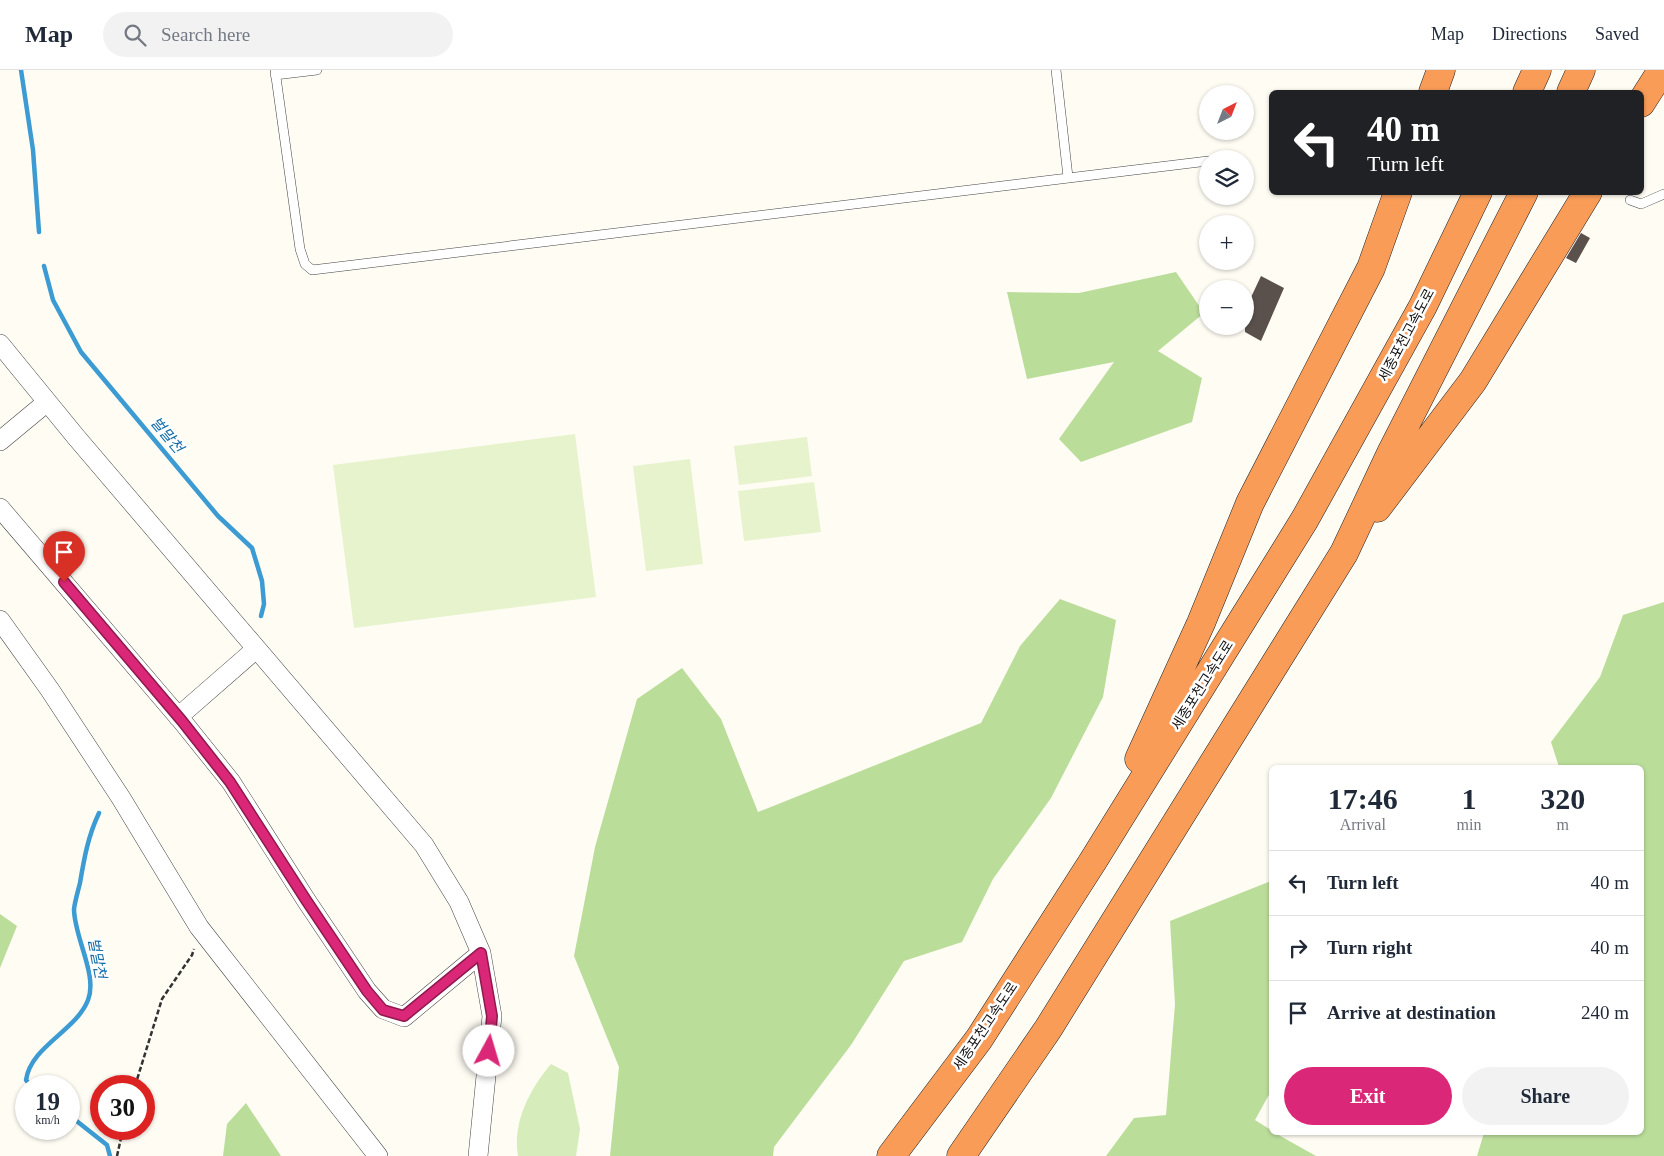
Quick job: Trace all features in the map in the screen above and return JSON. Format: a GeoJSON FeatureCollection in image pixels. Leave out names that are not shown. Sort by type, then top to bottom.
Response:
{"type":"FeatureCollection","features":[{"type":"Feature","properties":{"kind":"highway"},"geometry":{"type":"LineString","coordinates":[[1434,90],[1441,70]]}},
{"type":"Feature","properties":{"kind":"highway"},"geometry":{"type":"LineString","coordinates":[[1528,90],[1538,70]]}},
{"type":"Feature","properties":{"kind":"highway"},"geometry":{"type":"LineString","coordinates":[[1572,90],[1581,70]]}},
{"type":"Feature","properties":{"kind":"highway"},"geometry":{"type":"LineString","coordinates":[[1644,98],[1662,70]]}},
{"type":"Feature","properties":{"kind":"highway"},"geometry":{"type":"LineString","coordinates":[[1093,861],[1201,623],[1250,503],[1371,268],[1397,195]]}},
{"type":"Feature","properties":{"kind":"highway","name":"세종포천고속도로"},"geometry":{"type":"LineString","coordinates":[[892,1156],[979,1038],[1093,861],[1305,519],[1423,306],[1477,195]]}},
{"type":"Feature","properties":{"kind":"highway"},"geometry":{"type":"LineString","coordinates":[[1344,554],[1392,451],[1522,195]]}},
{"type":"Feature","properties":{"kind":"highway"},"geometry":{"type":"LineString","coordinates":[[961,1156],[1053,1020],[1344,554],[1473,381],[1586,195]]}},
{"type":"Feature","properties":{"kind":"street"},"geometry":{"type":"LineString","coordinates":[[0,344],[256,649],[424,845],[459,902],[481,953],[492,1016],[478,1156]]}},
{"type":"Feature","properties":{"kind":"street"},"geometry":{"type":"LineString","coordinates":[[0,441],[48,402]]}},
{"type":"Feature","properties":{"kind":"street"},"geometry":{"type":"LineString","coordinates":[[0,508],[178,717],[230,782],[367,991],[383,1010],[404,1016],[481,953]]}},
{"type":"Feature","properties":{"kind":"street"},"geometry":{"type":"LineString","coordinates":[[0,620],[50,690],[121,798],[199,927],[378,1156]]}},
{"type":"Feature","properties":{"kind":"street"},"geometry":{"type":"LineString","coordinates":[[178,717],[256,649]]}},
{"type":"Feature","properties":{"kind":"lane"},"geometry":{"type":"LineString","coordinates":[[318,70],[275,72],[300,249],[305,264],[312,270],[1199,162]]}},
{"type":"Feature","properties":{"kind":"lane"},"geometry":{"type":"LineString","coordinates":[[1056,70],[1068,177]]}},
{"type":"Feature","properties":{"kind":"lane"},"geometry":{"type":"LineString","coordinates":[[1630,200],[1642,204],[1664,194]]}},
{"type":"Feature","properties":{"kind":"path"},"geometry":{"type":"LineString","coordinates":[[138,1075],[162,999],[192,955],[199,927]]}},
{"type":"Feature","properties":{"kind":"path"},"geometry":{"type":"LineString","coordinates":[[117,1156],[121,1140]]}},
{"type":"Feature","properties":{"kind":"green space"},"geometry":{"type":"Polygon","coordinates":[[[1176,272],[1199,306],[1199,317],[1158,351],[1202,378],[1192,422],[1081,462],[1059,439],[1114,362],[1027,379],[1007,292],[1079,293],[1176,272]]]}},
{"type":"Feature","properties":{"kind":"green space"},"geometry":{"type":"Polygon","coordinates":[[[575,434],[596,597],[354,628],[333,465],[575,434]]]}},
{"type":"Feature","properties":{"kind":"green space"},"geometry":{"type":"Polygon","coordinates":[[[807,437],[812,476],[739,485],[734,446],[807,437]]]}},
{"type":"Feature","properties":{"kind":"green space"},"geometry":{"type":"Polygon","coordinates":[[[690,459],[703,564],[646,571],[633,466],[690,459]]]}},
{"type":"Feature","properties":{"kind":"green space"},"geometry":{"type":"Polygon","coordinates":[[[814,482],[821,532],[744,541],[738,491],[814,482]]]}},
{"type":"Feature","properties":{"kind":"green space"},"geometry":{"type":"Polygon","coordinates":[[[1060,599],[1116,620],[1103,697],[1051,798],[993,879],[962,942],[904,961],[851,1045],[774,1147],[773,1156],[610,1156],[619,1067],[574,956],[595,847],[637,699],[682,668],[721,719],[758,812],[981,723],[1020,646],[1060,599]]]}},
{"type":"Feature","properties":{"kind":"green space"},"geometry":{"type":"Polygon","coordinates":[[[1664,602],[1664,1156],[1477,1156],[1483,1135],[1644,1135],[1644,765],[1558,765],[1551,742],[1600,677],[1623,615],[1664,602]]]}},
{"type":"Feature","properties":{"kind":"green space"},"geometry":{"type":"Polygon","coordinates":[[[1269,882],[1269,1095],[1255,1120],[1269,1129],[1269,1135],[1279,1135],[1316,1156],[1106,1156],[1134,1118],[1166,1115],[1175,1004],[1170,921],[1269,882]]]}},
{"type":"Feature","properties":{"kind":"green space"},"geometry":{"type":"Polygon","coordinates":[[[0,914],[17,926],[0,968],[0,914]]]}},
{"type":"Feature","properties":{"kind":"green space"},"geometry":{"type":"Polygon","coordinates":[[[551,1064],[568,1073],[580,1129],[576,1156],[518,1156],[518,1131],[524,1107],[536,1084],[551,1064]]]}},
{"type":"Feature","properties":{"kind":"green space"},"geometry":{"type":"Polygon","coordinates":[[[246,1103],[281,1156],[223,1156],[227,1124],[246,1103]]]}},
{"type":"Feature","properties":{"kind":"building"},"geometry":{"type":"Polygon","coordinates":[[[1581,233],[1590,238],[1576,263],[1566,258],[1581,233]]]}},
{"type":"Feature","properties":{"kind":"building"},"geometry":{"type":"Polygon","coordinates":[[[1261,276],[1284,288],[1261,341],[1250,335],[1254,335],[1254,291],[1261,276]]]}},
{"type":"Feature","properties":{"kind":"waterway","name":"벌말천"},"geometry":{"type":"LineString","coordinates":[[21,70],[33,150],[39,232]]}},
{"type":"Feature","properties":{"kind":"waterway","name":"벌말천"},"geometry":{"type":"LineString","coordinates":[[44,266],[53,300],[81,352],[218,516],[252,548],[262,581],[264,604],[261,616]]}},
{"type":"Feature","properties":{"kind":"waterway","name":"벌말천"},"geometry":{"type":"LineString","coordinates":[[28,1075],[36,1058],[74,1021],[88,1000],[90,979],[74,909],[87,848],[99,813]]}},
{"type":"Feature","properties":{"kind":"waterway","name":"벌말천"},"geometry":{"type":"LineString","coordinates":[[80,1124],[107,1145],[110,1156]]}},
{"type":"Feature","properties":{"kind":"route"},"geometry":{"type":"LineString","coordinates":[[64,582],[182,721],[230,782],[367,991],[383,1010],[404,1016],[481,953],[492,1016],[489,1051]]}}]}
